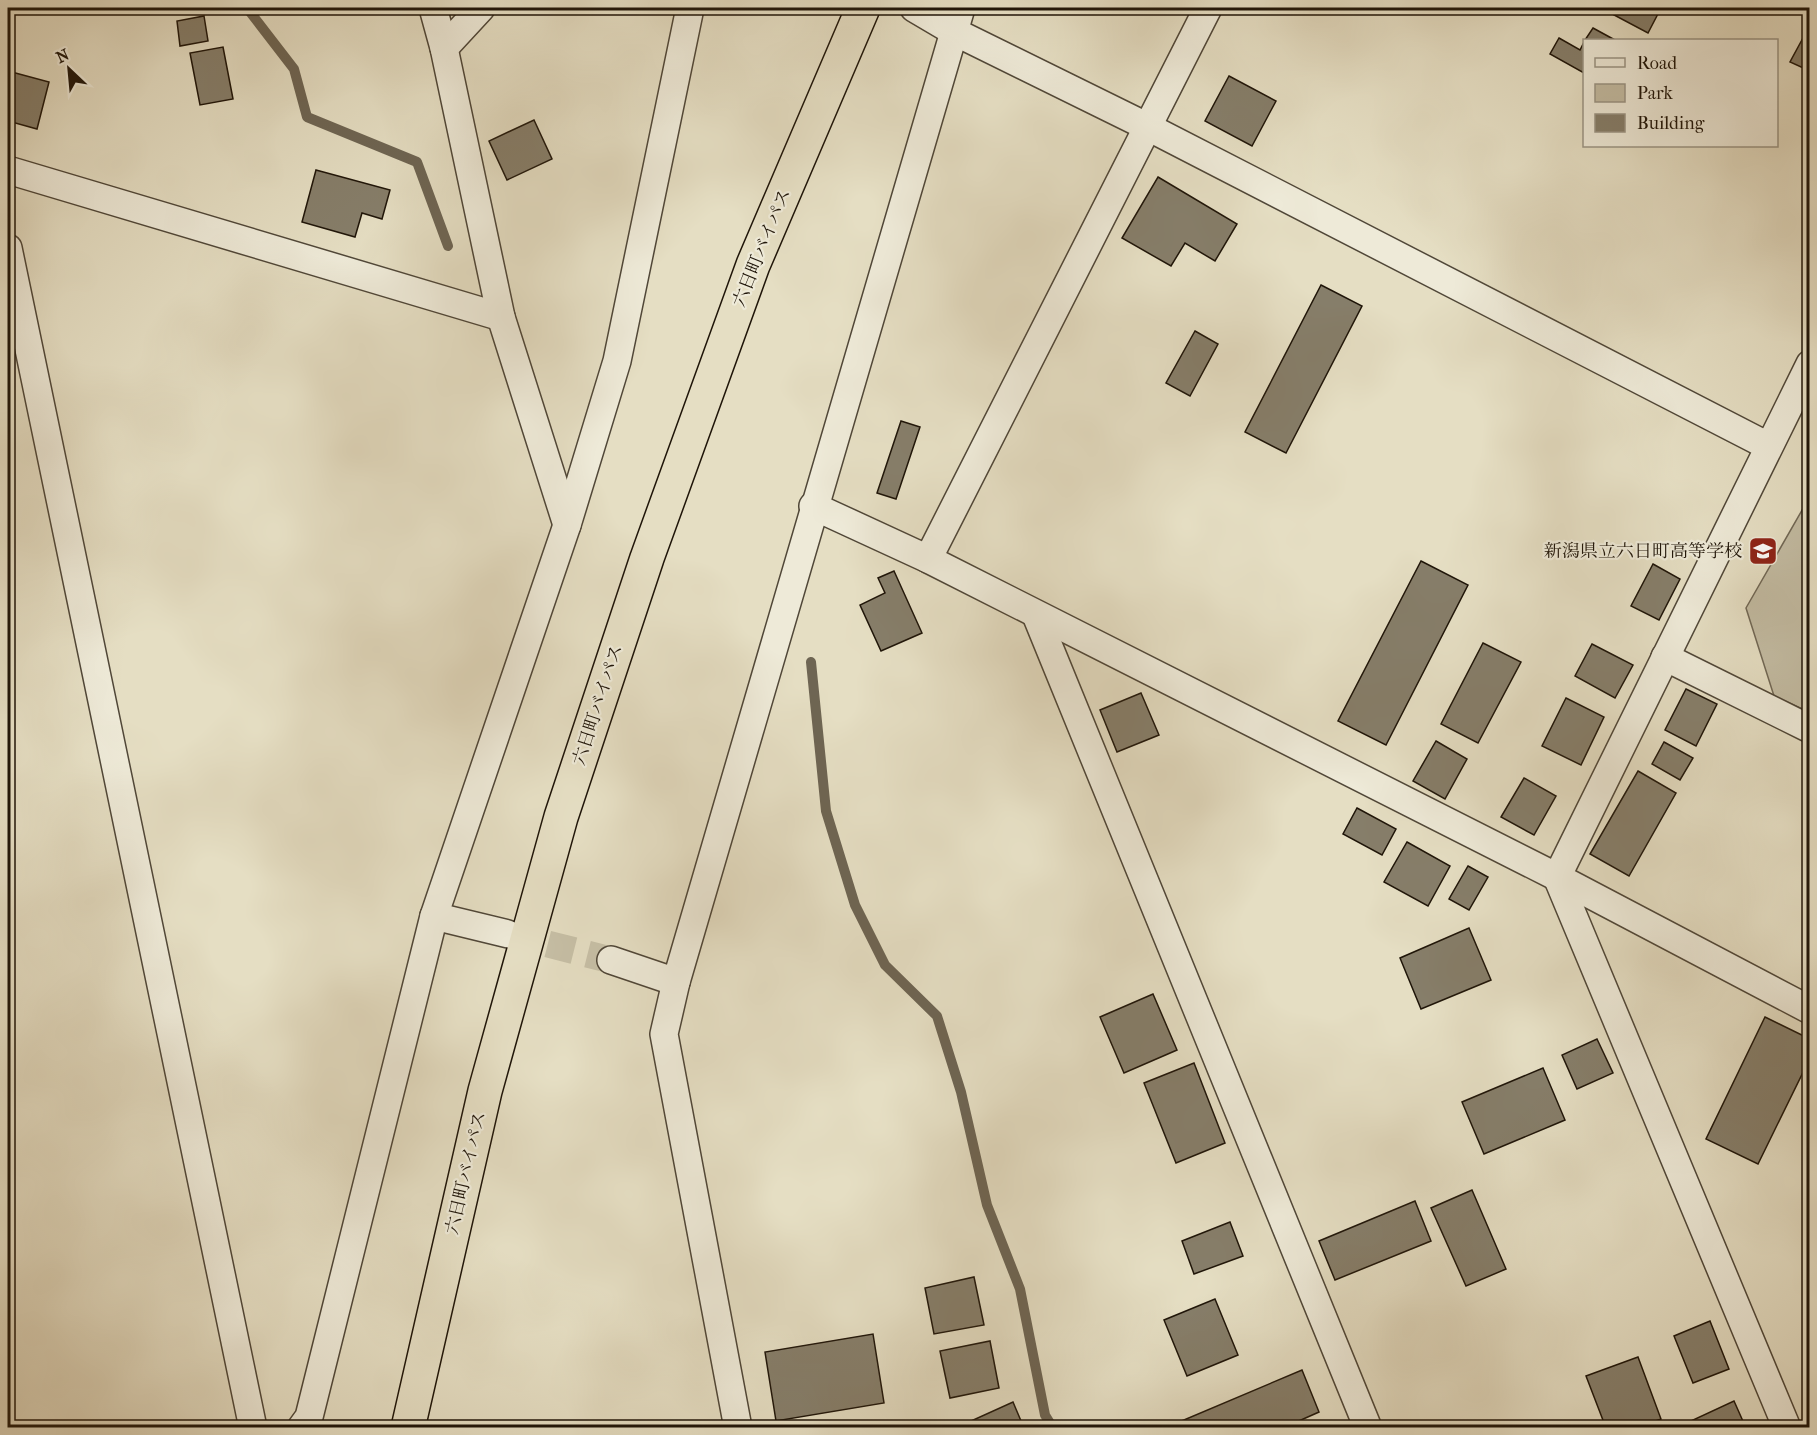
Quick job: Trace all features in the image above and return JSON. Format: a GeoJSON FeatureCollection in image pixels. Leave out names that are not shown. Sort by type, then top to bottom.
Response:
{"type":"FeatureCollection","features":[{"type":"Feature","properties":{"kind":"highway","name":"六日町バイパス"},"geometry":{"type":"LineString","coordinates":[[408,1428],[485,1091],[561,817],[646,558],[753,265],[863,8]]}},
{"type":"Feature","properties":{"kind":"street"},"geometry":{"type":"LineString","coordinates":[[433,8],[444,48],[501,317],[567,525]]}},
{"type":"Feature","properties":{"kind":"street"},"geometry":{"type":"LineString","coordinates":[[444,48],[481,8]]}},
{"type":"Feature","properties":{"kind":"street"},"geometry":{"type":"LineString","coordinates":[[301,1428],[309,1417],[434,916],[567,525],[617,361],[690,8]]}},
{"type":"Feature","properties":{"kind":"street"},"geometry":{"type":"LineString","coordinates":[[914,8],[957,20],[1148,127],[1768,446]]}},
{"type":"Feature","properties":{"kind":"street"},"geometry":{"type":"LineString","coordinates":[[928,559],[1208,8]]}},
{"type":"Feature","properties":{"kind":"street"},"geometry":{"type":"LineString","coordinates":[[738,1428],[664,1034],[676,982],[813,506],[957,20]]}},
{"type":"Feature","properties":{"kind":"street"},"geometry":{"type":"LineString","coordinates":[[8,170],[501,317]]}},
{"type":"Feature","properties":{"kind":"street"},"geometry":{"type":"LineString","coordinates":[[8,248],[253,1428]]}},
{"type":"Feature","properties":{"kind":"street"},"geometry":{"type":"LineString","coordinates":[[1786,1428],[1557,877],[1809,364]]}},
{"type":"Feature","properties":{"kind":"street"},"geometry":{"type":"LineString","coordinates":[[813,506],[928,559],[1557,877],[1809,1010]]}},
{"type":"Feature","properties":{"kind":"street"},"geometry":{"type":"LineString","coordinates":[[1036,615],[1368,1428]]}},
{"type":"Feature","properties":{"kind":"street"},"geometry":{"type":"LineString","coordinates":[[1665,657],[1809,729]]}},
{"type":"Feature","properties":{"kind":"street"},"geometry":{"type":"LineString","coordinates":[[434,916],[508,934]]}},
{"type":"Feature","properties":{"kind":"street"},"geometry":{"type":"LineString","coordinates":[[611,960],[676,982]]}},
{"type":"Feature","properties":{"kind":"green space"},"geometry":{"type":"Polygon","coordinates":[[[1809,498],[1810,712],[1774,696],[1746,608],[1809,498]]]}},
{"type":"Feature","properties":{"kind":"building"},"geometry":{"type":"Polygon","coordinates":[[[1601,8],[1661,8],[1648,33],[1601,8]]]}},
{"type":"Feature","properties":{"kind":"building"},"geometry":{"type":"Polygon","coordinates":[[[204,16],[208,41],[180,46],[177,21],[204,16]]]}},
{"type":"Feature","properties":{"kind":"building"},"geometry":{"type":"Polygon","coordinates":[[[1810,25],[1810,71],[1790,62],[1810,25]]]}},
{"type":"Feature","properties":{"kind":"building"},"geometry":{"type":"Polygon","coordinates":[[[1593,28],[1613,39],[1586,39],[1593,28]]]}},
{"type":"Feature","properties":{"kind":"building"},"geometry":{"type":"Polygon","coordinates":[[[1559,38],[1580,50],[1583,44],[1583,72],[1550,54],[1559,38]]]}},
{"type":"Feature","properties":{"kind":"building"},"geometry":{"type":"Polygon","coordinates":[[[223,47],[233,99],[200,105],[190,53],[223,47]]]}},
{"type":"Feature","properties":{"kind":"building"},"geometry":{"type":"Polygon","coordinates":[[[8,71],[49,82],[37,129],[8,121],[8,71]]]}},
{"type":"Feature","properties":{"kind":"building"},"geometry":{"type":"Polygon","coordinates":[[[1229,76],[1276,101],[1252,146],[1205,121],[1229,76]]]}},
{"type":"Feature","properties":{"kind":"building"},"geometry":{"type":"Polygon","coordinates":[[[534,120],[552,159],[507,180],[489,141],[534,120]]]}},
{"type":"Feature","properties":{"kind":"building"},"geometry":{"type":"Polygon","coordinates":[[[316,170],[390,190],[382,219],[362,213],[355,237],[302,222],[316,170]]]}},
{"type":"Feature","properties":{"kind":"building"},"geometry":{"type":"Polygon","coordinates":[[[1158,177],[1237,224],[1215,261],[1185,243],[1171,266],[1122,238],[1158,177]]]}},
{"type":"Feature","properties":{"kind":"building"},"geometry":{"type":"Polygon","coordinates":[[[1321,285],[1362,306],[1286,453],[1245,432],[1321,285]]]}},
{"type":"Feature","properties":{"kind":"building"},"geometry":{"type":"Polygon","coordinates":[[[1195,331],[1218,344],[1190,396],[1166,383],[1195,331]]]}},
{"type":"Feature","properties":{"kind":"building"},"geometry":{"type":"Polygon","coordinates":[[[901,421],[920,427],[896,499],[877,493],[901,421]]]}},
{"type":"Feature","properties":{"kind":"building"},"geometry":{"type":"Polygon","coordinates":[[[1421,561],[1468,585],[1386,745],[1338,721],[1421,561]]]}},
{"type":"Feature","properties":{"kind":"building"},"geometry":{"type":"Polygon","coordinates":[[[1653,564],[1680,579],[1659,620],[1631,606],[1653,564]]]}},
{"type":"Feature","properties":{"kind":"building"},"geometry":{"type":"Polygon","coordinates":[[[894,571],[922,633],[881,651],[860,605],[885,593],[878,578],[894,571]]]}},
{"type":"Feature","properties":{"kind":"building"},"geometry":{"type":"Polygon","coordinates":[[[1483,643],[1521,662],[1478,743],[1441,724],[1483,643]]]}},
{"type":"Feature","properties":{"kind":"building"},"geometry":{"type":"Polygon","coordinates":[[[1592,644],[1633,665],[1615,698],[1575,676],[1592,644]]]}},
{"type":"Feature","properties":{"kind":"building"},"geometry":{"type":"Polygon","coordinates":[[[1686,689],[1717,704],[1696,746],[1665,730],[1686,689]]]}},
{"type":"Feature","properties":{"kind":"building"},"geometry":{"type":"Polygon","coordinates":[[[1141,693],[1159,735],[1117,752],[1100,710],[1141,693]]]}},
{"type":"Feature","properties":{"kind":"building"},"geometry":{"type":"Polygon","coordinates":[[[1566,698],[1604,717],[1581,765],[1542,746],[1566,698]]]}},
{"type":"Feature","properties":{"kind":"building"},"geometry":{"type":"Polygon","coordinates":[[[1436,741],[1467,759],[1445,799],[1413,781],[1436,741]]]}},
{"type":"Feature","properties":{"kind":"building"},"geometry":{"type":"Polygon","coordinates":[[[1664,742],[1693,758],[1680,780],[1652,764],[1664,742]]]}},
{"type":"Feature","properties":{"kind":"building"},"geometry":{"type":"Polygon","coordinates":[[[1638,771],[1676,793],[1629,876],[1590,854],[1638,771]]]}},
{"type":"Feature","properties":{"kind":"building"},"geometry":{"type":"Polygon","coordinates":[[[1524,778],[1556,796],[1534,835],[1501,817],[1524,778]]]}},
{"type":"Feature","properties":{"kind":"building"},"geometry":{"type":"Polygon","coordinates":[[[1357,808],[1396,829],[1382,855],[1343,834],[1357,808]]]}},
{"type":"Feature","properties":{"kind":"building"},"geometry":{"type":"Polygon","coordinates":[[[1407,842],[1450,866],[1428,906],[1384,882],[1407,842]]]}},
{"type":"Feature","properties":{"kind":"building"},"geometry":{"type":"Polygon","coordinates":[[[1468,866],[1488,877],[1469,910],[1449,899],[1468,866]]]}},
{"type":"Feature","properties":{"kind":"building"},"geometry":{"type":"Polygon","coordinates":[[[1469,928],[1491,980],[1421,1009],[1400,958],[1469,928]]]}},
{"type":"Feature","properties":{"kind":"building"},"geometry":{"type":"Polygon","coordinates":[[[1153,994],[1177,1050],[1124,1073],[1100,1017],[1153,994]]]}},
{"type":"Feature","properties":{"kind":"building"},"geometry":{"type":"Polygon","coordinates":[[[1765,1017],[1810,1039],[1810,1058],[1758,1164],[1706,1139],[1765,1017]]]}},
{"type":"Feature","properties":{"kind":"building"},"geometry":{"type":"Polygon","coordinates":[[[1597,1039],[1613,1073],[1577,1089],[1562,1055],[1597,1039]]]}},
{"type":"Feature","properties":{"kind":"building"},"geometry":{"type":"Polygon","coordinates":[[[1194,1063],[1225,1143],[1176,1163],[1144,1083],[1194,1063]]]}},
{"type":"Feature","properties":{"kind":"building"},"geometry":{"type":"Polygon","coordinates":[[[1543,1068],[1565,1120],[1484,1154],[1462,1102],[1543,1068]]]}},
{"type":"Feature","properties":{"kind":"building"},"geometry":{"type":"Polygon","coordinates":[[[1472,1190],[1506,1269],[1466,1286],[1431,1208],[1472,1190]]]}},
{"type":"Feature","properties":{"kind":"building"},"geometry":{"type":"Polygon","coordinates":[[[1415,1201],[1431,1241],[1335,1280],[1319,1241],[1415,1201]]]}},
{"type":"Feature","properties":{"kind":"building"},"geometry":{"type":"Polygon","coordinates":[[[1230,1222],[1243,1256],[1194,1274],[1182,1241],[1230,1222]]]}},
{"type":"Feature","properties":{"kind":"building"},"geometry":{"type":"Polygon","coordinates":[[[974,1277],[984,1325],[934,1334],[925,1288],[974,1277]]]}},
{"type":"Feature","properties":{"kind":"building"},"geometry":{"type":"Polygon","coordinates":[[[1215,1299],[1238,1355],[1187,1376],[1164,1320],[1215,1299]]]}},
{"type":"Feature","properties":{"kind":"building"},"geometry":{"type":"Polygon","coordinates":[[[1710,1321],[1729,1369],[1693,1383],[1674,1336],[1710,1321]]]}},
{"type":"Feature","properties":{"kind":"building"},"geometry":{"type":"Polygon","coordinates":[[[873,1334],[884,1403],[776,1421],[765,1352],[873,1334]]]}},
{"type":"Feature","properties":{"kind":"building"},"geometry":{"type":"Polygon","coordinates":[[[990,1341],[999,1388],[950,1398],[940,1351],[990,1341]]]}},
{"type":"Feature","properties":{"kind":"building"},"geometry":{"type":"Polygon","coordinates":[[[1638,1357],[1661,1419],[1637,1428],[1606,1428],[1586,1376],[1638,1357]]]}},
{"type":"Feature","properties":{"kind":"building"},"geometry":{"type":"Polygon","coordinates":[[[1302,1370],[1319,1412],[1283,1428],[1165,1428],[1302,1370]]]}},
{"type":"Feature","properties":{"kind":"building"},"geometry":{"type":"Polygon","coordinates":[[[1734,1401],[1746,1428],[1681,1428],[1680,1426],[1734,1401]]]}},
{"type":"Feature","properties":{"kind":"building"},"geometry":{"type":"Polygon","coordinates":[[[1013,1402],[1024,1428],[960,1428],[960,1426],[1013,1402]]]}},
{"type":"Feature","properties":{"kind":"waterway"},"geometry":{"type":"LineString","coordinates":[[247,8],[294,69],[307,117],[417,162],[448,246]]}},
{"type":"Feature","properties":{"kind":"waterway"},"geometry":{"type":"LineString","coordinates":[[811,662],[826,811],[855,905],[885,965],[937,1016],[961,1092],[987,1205],[1020,1289],[1045,1415],[1053,1428]]}},
{"type":"Feature","properties":{"kind":"tunnel"},"geometry":{"type":"LineString","coordinates":[[508,934],[611,960]]}},
{"type":"Feature","properties":{"kind":"place","name":"新潟県立六日町高等学校"},"geometry":{"type":"Point","coordinates":[1763,551]}}]}
